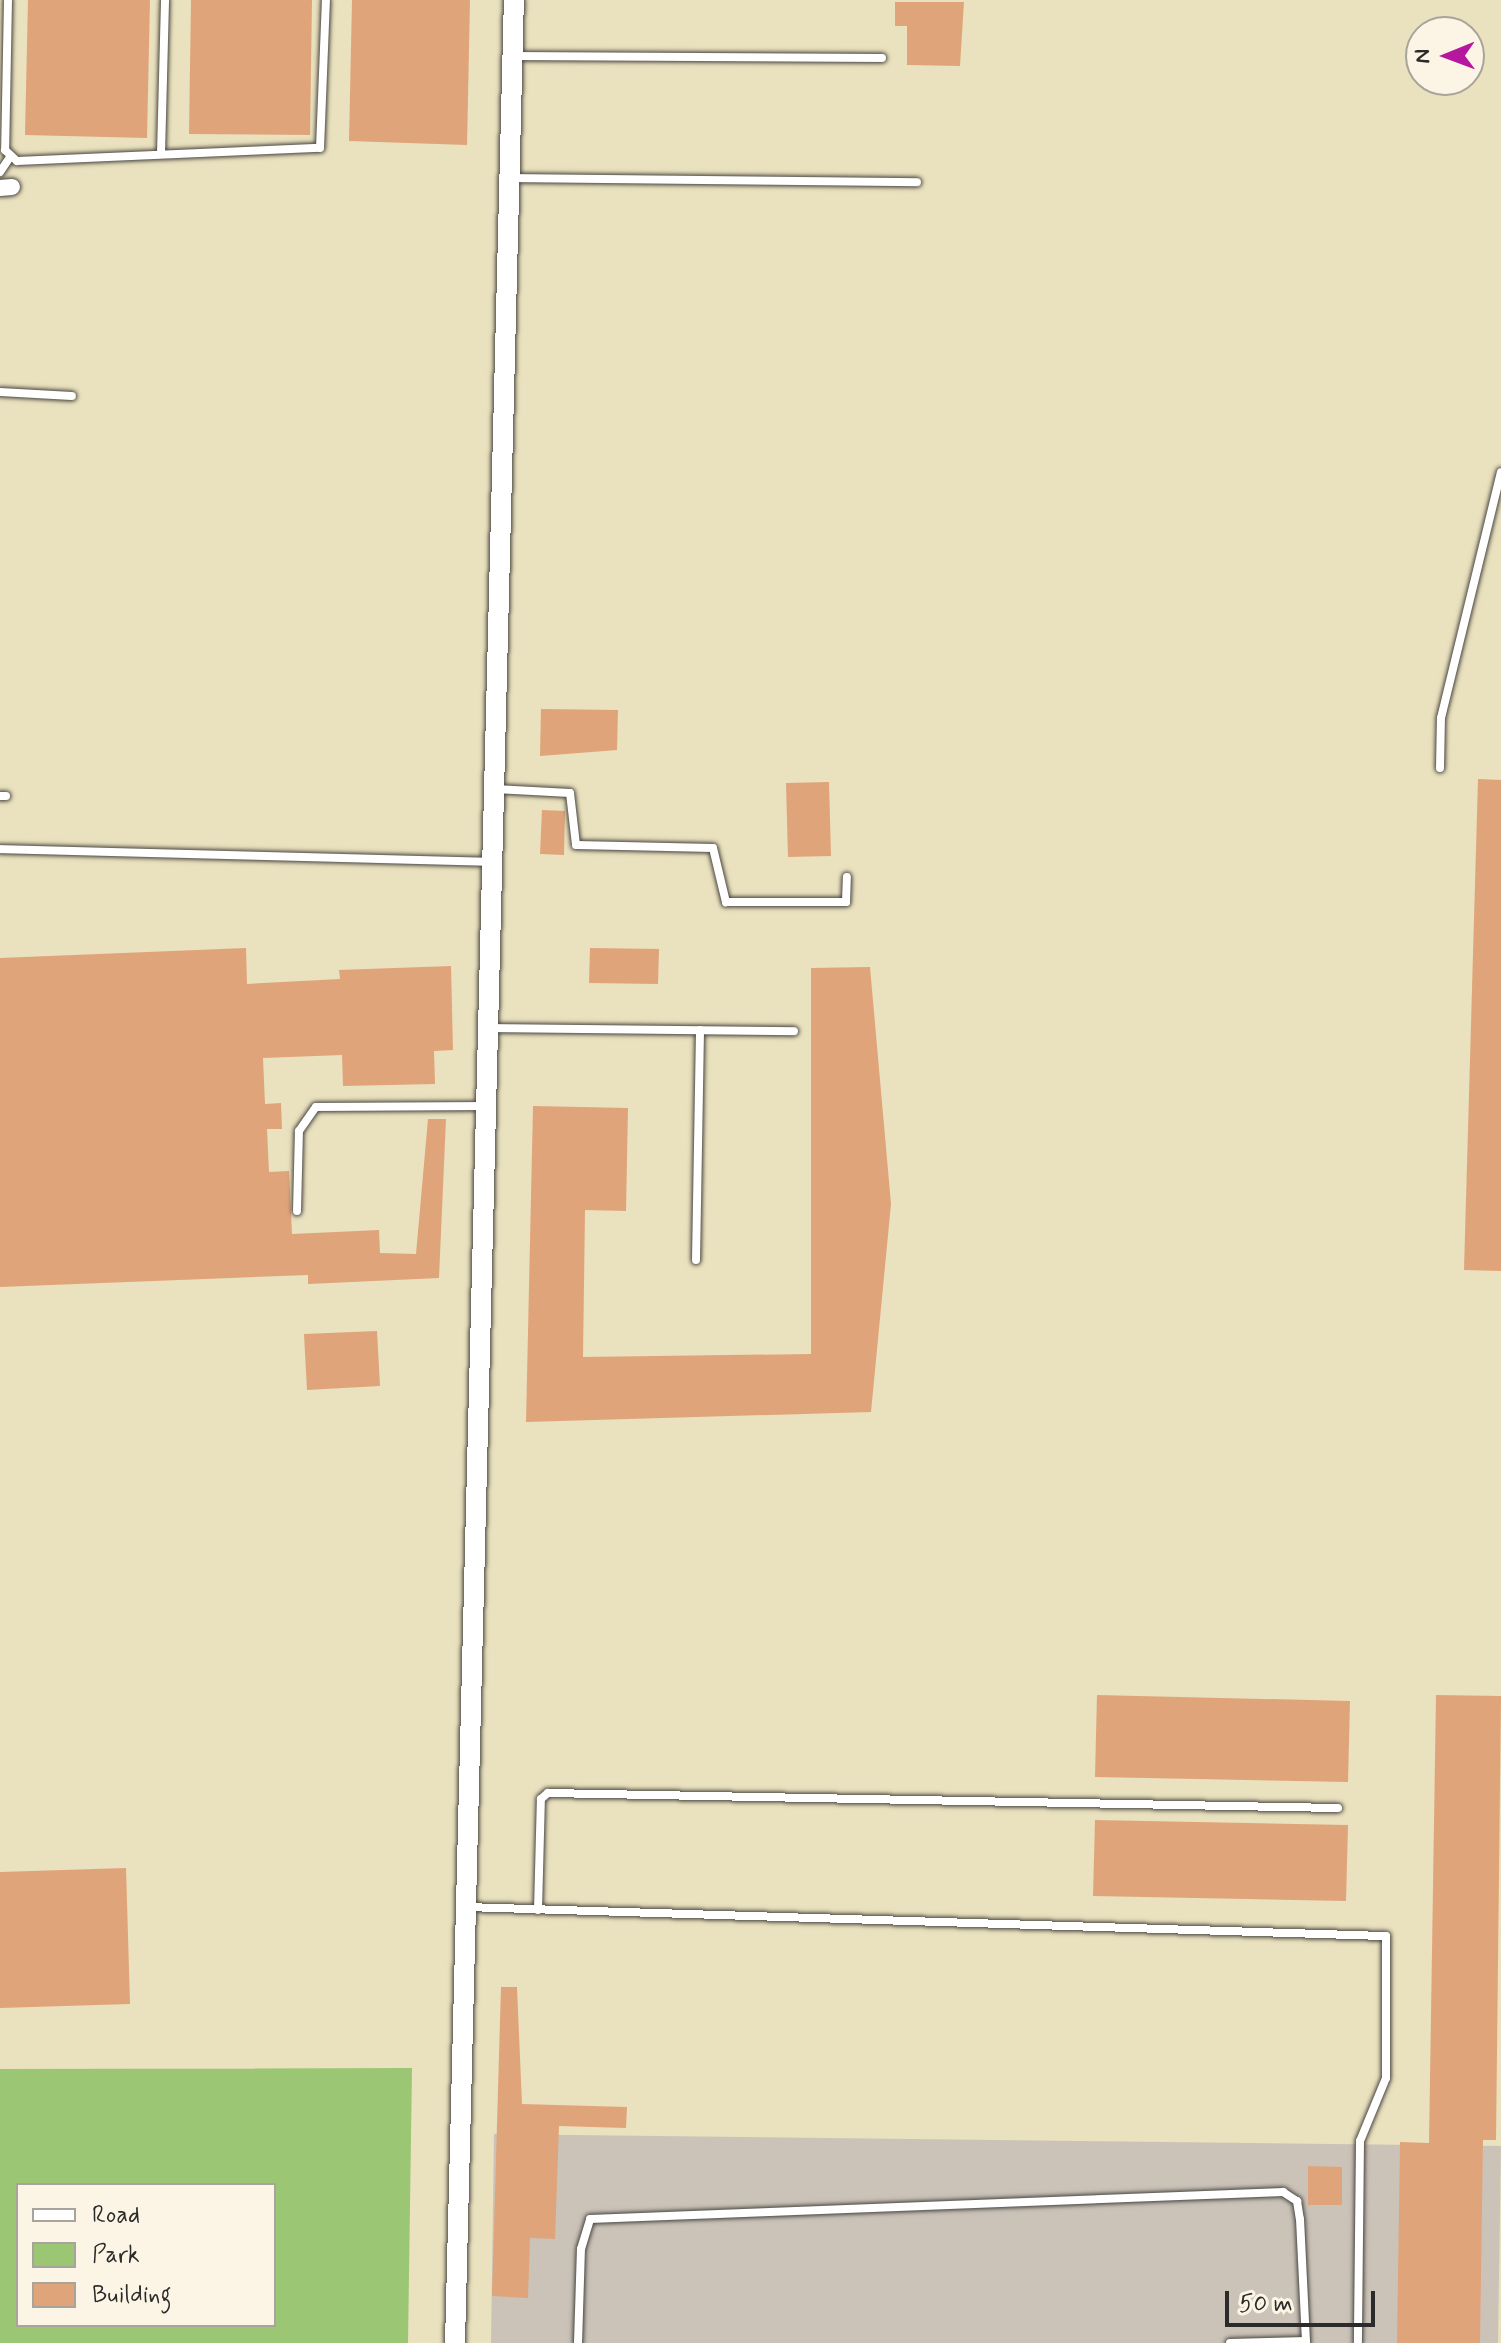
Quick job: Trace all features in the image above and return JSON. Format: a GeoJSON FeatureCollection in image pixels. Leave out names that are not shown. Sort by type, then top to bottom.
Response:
{"type":"FeatureCollection","features":[{"type":"Feature","properties":{"kind":"street"},"geometry":{"type":"LineString","coordinates":[[455,2343],[514,0]]}},
{"type":"Feature","properties":{"kind":"lane"},"geometry":{"type":"LineString","coordinates":[[0,172],[10,157],[8,0]]}},
{"type":"Feature","properties":{"kind":"lane"},"geometry":{"type":"LineString","coordinates":[[161,154],[165,0]]}},
{"type":"Feature","properties":{"kind":"lane"},"geometry":{"type":"LineString","coordinates":[[10,157],[320,148],[326,0]]}},
{"type":"Feature","properties":{"kind":"lane"},"geometry":{"type":"LineString","coordinates":[[513,56],[882,58]]}},
{"type":"Feature","properties":{"kind":"lane"},"geometry":{"type":"LineString","coordinates":[[510,178],[917,182]]}},
{"type":"Feature","properties":{"kind":"lane"},"geometry":{"type":"LineString","coordinates":[[0,392],[72,396]]}},
{"type":"Feature","properties":{"kind":"lane"},"geometry":{"type":"LineString","coordinates":[[1440,768],[1441,718],[1501,472]]}},
{"type":"Feature","properties":{"kind":"lane"},"geometry":{"type":"LineString","coordinates":[[495,789],[570,793],[576,845],[713,848],[726,902],[846,902],[847,877]]}},
{"type":"Feature","properties":{"kind":"lane"},"geometry":{"type":"LineString","coordinates":[[0,849],[492,862]]}},
{"type":"Feature","properties":{"kind":"lane"},"geometry":{"type":"LineString","coordinates":[[488,1028],[794,1031]]}},
{"type":"Feature","properties":{"kind":"lane"},"geometry":{"type":"LineString","coordinates":[[696,1260],[700,1030]]}},
{"type":"Feature","properties":{"kind":"lane"},"geometry":{"type":"LineString","coordinates":[[297,1211],[299,1131],[316,1107],[486,1106]]}},
{"type":"Feature","properties":{"kind":"lane"},"geometry":{"type":"LineString","coordinates":[[538,1910],[541,1799],[548,1793],[1338,1808]]}},
{"type":"Feature","properties":{"kind":"lane"},"geometry":{"type":"LineString","coordinates":[[466,1907],[1386,1936],[1386,2078],[1360,2141],[1358,2343]]}},
{"type":"Feature","properties":{"kind":"lane"},"geometry":{"type":"LineString","coordinates":[[578,2343],[581,2249],[590,2219],[1283,2192],[1297,2201],[1300,2219],[1306,2342],[1230,2343]]}},
{"type":"Feature","properties":{"kind":"shaded area"},"geometry":{"type":"Polygon","coordinates":[[[494,2134],[1501,2146],[1498,2343],[491,2343],[494,2134]]]}},
{"type":"Feature","properties":{"kind":"green space"},"geometry":{"type":"Polygon","coordinates":[[[412,2068],[408,2343],[0,2343],[0,2069],[412,2068]]]}},
{"type":"Feature","properties":{"kind":"building"},"geometry":{"type":"Polygon","coordinates":[[[28,0],[150,0],[147,138],[25,135],[28,0]]]}},
{"type":"Feature","properties":{"kind":"building"},"geometry":{"type":"Polygon","coordinates":[[[191,0],[312,0],[310,135],[189,134],[191,0]]]}},
{"type":"Feature","properties":{"kind":"building"},"geometry":{"type":"Polygon","coordinates":[[[352,0],[470,0],[467,145],[349,141],[352,0]]]}},
{"type":"Feature","properties":{"kind":"building"},"geometry":{"type":"Polygon","coordinates":[[[895,2],[964,2],[960,66],[907,65],[907,26],[895,26],[895,2]]]}},
{"type":"Feature","properties":{"kind":"building"},"geometry":{"type":"Polygon","coordinates":[[[541,709],[618,710],[617,750],[540,756],[541,709]]]}},
{"type":"Feature","properties":{"kind":"building"},"geometry":{"type":"Polygon","coordinates":[[[1478,779],[1501,780],[1501,1271],[1464,1270],[1478,779]]]}},
{"type":"Feature","properties":{"kind":"building"},"geometry":{"type":"Polygon","coordinates":[[[829,782],[831,856],[788,857],[786,783],[829,782]]]}},
{"type":"Feature","properties":{"kind":"building"},"geometry":{"type":"Polygon","coordinates":[[[542,810],[565,811],[564,855],[540,854],[542,810]]]}},
{"type":"Feature","properties":{"kind":"building"},"geometry":{"type":"Polygon","coordinates":[[[246,948],[247,984],[340,979],[339,970],[451,966],[453,1050],[434,1051],[435,1084],[343,1086],[342,1055],[263,1058],[265,1104],[281,1103],[282,1129],[267,1129],[269,1172],[289,1171],[292,1234],[379,1230],[380,1253],[416,1254],[428,1119],[446,1119],[439,1278],[308,1284],[308,1275],[0,1287],[0,958],[246,948]]]}},
{"type":"Feature","properties":{"kind":"building"},"geometry":{"type":"Polygon","coordinates":[[[590,948],[659,949],[658,984],[589,983],[590,948]]]}},
{"type":"Feature","properties":{"kind":"building"},"geometry":{"type":"Polygon","coordinates":[[[870,967],[891,1204],[871,1412],[526,1422],[533,1106],[628,1108],[626,1211],[585,1210],[583,1357],[811,1354],[811,968],[870,967]]]}},
{"type":"Feature","properties":{"kind":"building"},"geometry":{"type":"Polygon","coordinates":[[[377,1331],[380,1386],[307,1390],[304,1334],[377,1331]]]}},
{"type":"Feature","properties":{"kind":"building"},"geometry":{"type":"Polygon","coordinates":[[[1097,1695],[1350,1701],[1348,1782],[1095,1777],[1097,1695]]]}},
{"type":"Feature","properties":{"kind":"building"},"geometry":{"type":"Polygon","coordinates":[[[1436,1695],[1501,1696],[1496,2140],[1483,2140],[1480,2343],[1397,2343],[1400,2142],[1429,2143],[1436,1695]]]}},
{"type":"Feature","properties":{"kind":"building"},"geometry":{"type":"Polygon","coordinates":[[[1095,1820],[1348,1825],[1346,1901],[1093,1896],[1095,1820]]]}},
{"type":"Feature","properties":{"kind":"building"},"geometry":{"type":"Polygon","coordinates":[[[126,1868],[130,2004],[0,2008],[0,1872],[126,1868]]]}},
{"type":"Feature","properties":{"kind":"building"},"geometry":{"type":"Polygon","coordinates":[[[501,1987],[517,1987],[522,2104],[627,2107],[626,2128],[559,2126],[555,2239],[530,2238],[528,2298],[492,2296],[501,1987]]]}},
{"type":"Feature","properties":{"kind":"building"},"geometry":{"type":"Polygon","coordinates":[[[1308,2166],[1342,2167],[1342,2205],[1308,2205],[1308,2166]]]}}]}
